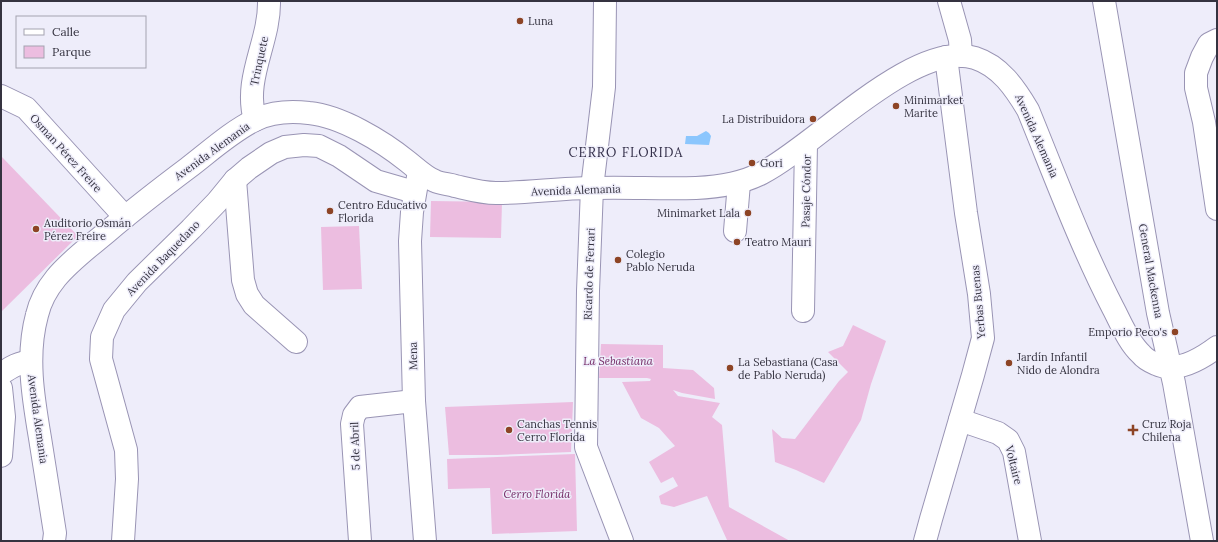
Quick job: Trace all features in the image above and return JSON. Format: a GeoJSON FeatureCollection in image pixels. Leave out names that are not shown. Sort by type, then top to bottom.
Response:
{"type":"FeatureCollection","features":[{"type":"Feature","properties":{"kind":"street","name":"Trinquete"},"geometry":{"type":"LineString","coordinates":[[255,120],[251,101],[254,77],[267,23],[269,1]]}},
{"type":"Feature","properties":{"kind":"street","name":"Ricardo de Ferrari"},"geometry":{"type":"LineString","coordinates":[[605,1],[604,87],[592,188],[588,299],[586,447],[622,541]]}},
{"type":"Feature","properties":{"kind":"street","name":"Yerbas Buenas"},"geometry":{"type":"LineString","coordinates":[[925,541],[983,338],[979,294],[966,213],[953,56],[960,40],[949,1]]}},
{"type":"Feature","properties":{"kind":"street","name":"General Mackenna"},"geometry":{"type":"LineString","coordinates":[[1104,1],[1160,319],[1171,367],[1202,541]]}},
{"type":"Feature","properties":{"kind":"street"},"geometry":{"type":"LineString","coordinates":[[1217,40],[1209,44],[1202,57],[1196,73],[1196,88],[1204,122],[1217,209]]}},
{"type":"Feature","properties":{"kind":"street","name":"Avenida Alemania"},"geometry":{"type":"LineString","coordinates":[[54,541],[55,533],[32,389],[31,362],[32,340],[37,313],[46,292],[55,279],[68,265],[125,217],[231,135],[255,120],[287,112],[309,112],[325,116],[374,139],[406,160],[435,182],[472,190],[494,193],[592,188],[697,188],[739,183],[765,172],[806,144],[816,134],[879,89],[907,72],[953,56],[975,58],[989,64],[1003,75],[1015,88],[1028,110],[1102,286],[1127,334],[1141,355],[1158,365],[1171,367],[1186,365],[1204,357],[1217,347]]}},
{"type":"Feature","properties":{"kind":"street","name":"Osman Pérez Freire"},"geometry":{"type":"LineString","coordinates":[[1,96],[26,108],[125,217]]}},
{"type":"Feature","properties":{"kind":"street","name":"Pasaje Cóndor"},"geometry":{"type":"LineString","coordinates":[[803,311],[806,144]]}},
{"type":"Feature","properties":{"kind":"street","name":"Avenida Baquedano"},"geometry":{"type":"LineString","coordinates":[[122,541],[127,479],[126,450],[102,359],[102,337],[114,310],[137,282],[191,229],[235,180],[248,168],[286,147],[304,145],[319,146],[338,156],[376,181],[414,192]]}},
{"type":"Feature","properties":{"kind":"street","name":"Mena"},"geometry":{"type":"LineString","coordinates":[[419,171],[414,192],[410,241],[414,401],[425,541]]}},
{"type":"Feature","properties":{"kind":"street"},"geometry":{"type":"LineString","coordinates":[[235,180],[243,280],[247,294],[254,305],[296,342]]}},
{"type":"Feature","properties":{"kind":"street"},"geometry":{"type":"LineString","coordinates":[[736,231],[739,183]]}},
{"type":"Feature","properties":{"kind":"street"},"geometry":{"type":"LineString","coordinates":[[1,374],[10,367],[22,362],[31,362]]}},
{"type":"Feature","properties":{"kind":"street"},"geometry":{"type":"LineString","coordinates":[[1,456],[4,417],[1,388],[16,393],[26,392],[32,389]]}},
{"type":"Feature","properties":{"kind":"street","name":"5 de Abril"},"geometry":{"type":"LineString","coordinates":[[360,541],[352,424],[354,415],[360,407],[414,401]]}},
{"type":"Feature","properties":{"kind":"street","name":"Voltaire"},"geometry":{"type":"LineString","coordinates":[[960,420],[998,433],[1008,440],[1014,452],[1030,541]]}},
{"type":"Feature","properties":{"kind":"green space","name":"Auditorio Osmán Pérez Freire"},"geometry":{"type":"Polygon","coordinates":[[[1,156],[78,236],[1,312],[1,156]]]}},
{"type":"Feature","properties":{"kind":"green space"},"geometry":{"type":"Polygon","coordinates":[[[431,201],[502,202],[501,238],[430,237],[431,201]]]}},
{"type":"Feature","properties":{"kind":"green space"},"geometry":{"type":"Polygon","coordinates":[[[359,226],[362,289],[323,290],[321,227],[359,226]]]}},
{"type":"Feature","properties":{"kind":"green space"},"geometry":{"type":"Polygon","coordinates":[[[853,325],[886,341],[871,384],[861,420],[824,483],[775,462],[772,429],[782,438],[795,439],[839,381],[848,372],[828,352],[843,346],[853,325]]]}},
{"type":"Feature","properties":{"kind":"green space","name":"La Sebastiana"},"geometry":{"type":"Polygon","coordinates":[[[601,344],[663,345],[663,368],[693,370],[714,388],[715,399],[673,390],[678,396],[720,403],[712,417],[722,425],[729,507],[790,541],[727,540],[707,496],[674,507],[661,504],[659,496],[678,486],[673,477],[661,483],[649,462],[675,446],[659,428],[641,418],[622,382],[650,381],[651,379],[599,378],[601,344]]]}},
{"type":"Feature","properties":{"kind":"green space","name":"Canchas Tennis Cerro Florida"},"geometry":{"type":"Polygon","coordinates":[[[573,402],[571,452],[449,455],[445,407],[573,402]]]}},
{"type":"Feature","properties":{"kind":"green space","name":"Cerro Florida"},"geometry":{"type":"Polygon","coordinates":[[[575,454],[577,531],[492,534],[490,488],[448,489],[447,459],[575,454]]]}},
{"type":"Feature","properties":{"kind":"water"},"geometry":{"type":"Polygon","coordinates":[[[706,131],[711,136],[709,145],[685,144],[686,136],[697,136],[706,131]]]}},
{"type":"Feature","properties":{"kind":"place","name":"Luna"},"geometry":{"type":"Point","coordinates":[520,21]}},
{"type":"Feature","properties":{"kind":"place","name":"Minimarket Marite"},"geometry":{"type":"Point","coordinates":[896,106]}},
{"type":"Feature","properties":{"kind":"place","name":"La Distribuidora"},"geometry":{"type":"Point","coordinates":[813,119]}},
{"type":"Feature","properties":{"kind":"place","name":"Gori"},"geometry":{"type":"Point","coordinates":[752,163]}},
{"type":"Feature","properties":{"kind":"place","name":"Centro Educativo Florida"},"geometry":{"type":"Point","coordinates":[330,211]}},
{"type":"Feature","properties":{"kind":"place","name":"Minimarket Lala"},"geometry":{"type":"Point","coordinates":[748,213]}},
{"type":"Feature","properties":{"kind":"place","name":"Auditorio Osmán Pérez Freire"},"geometry":{"type":"Point","coordinates":[36,229]}},
{"type":"Feature","properties":{"kind":"place","name":"Teatro Mauri"},"geometry":{"type":"Point","coordinates":[737,242]}},
{"type":"Feature","properties":{"kind":"place","name":"Colegio Pablo Neruda"},"geometry":{"type":"Point","coordinates":[618,260]}},
{"type":"Feature","properties":{"kind":"place","name":"Emporio Peco's"},"geometry":{"type":"Point","coordinates":[1175,332]}},
{"type":"Feature","properties":{"kind":"place","name":"Jardín Infantil Nido de Alondra"},"geometry":{"type":"Point","coordinates":[1009,363]}},
{"type":"Feature","properties":{"kind":"place","name":"La Sebastiana (Casa de Pablo Neruda)"},"geometry":{"type":"Point","coordinates":[730,368]}},
{"type":"Feature","properties":{"kind":"place","name":"Canchas Tennis Cerro Florida"},"geometry":{"type":"Point","coordinates":[509,430]}},
{"type":"Feature","properties":{"kind":"place","name":"Cruz Roja Chilena"},"geometry":{"type":"Point","coordinates":[1133,430]}},
{"type":"Feature","properties":{"kind":"district","name":"CERRO FLORIDA"},"geometry":{"type":"Point","coordinates":[626,152]}}]}
